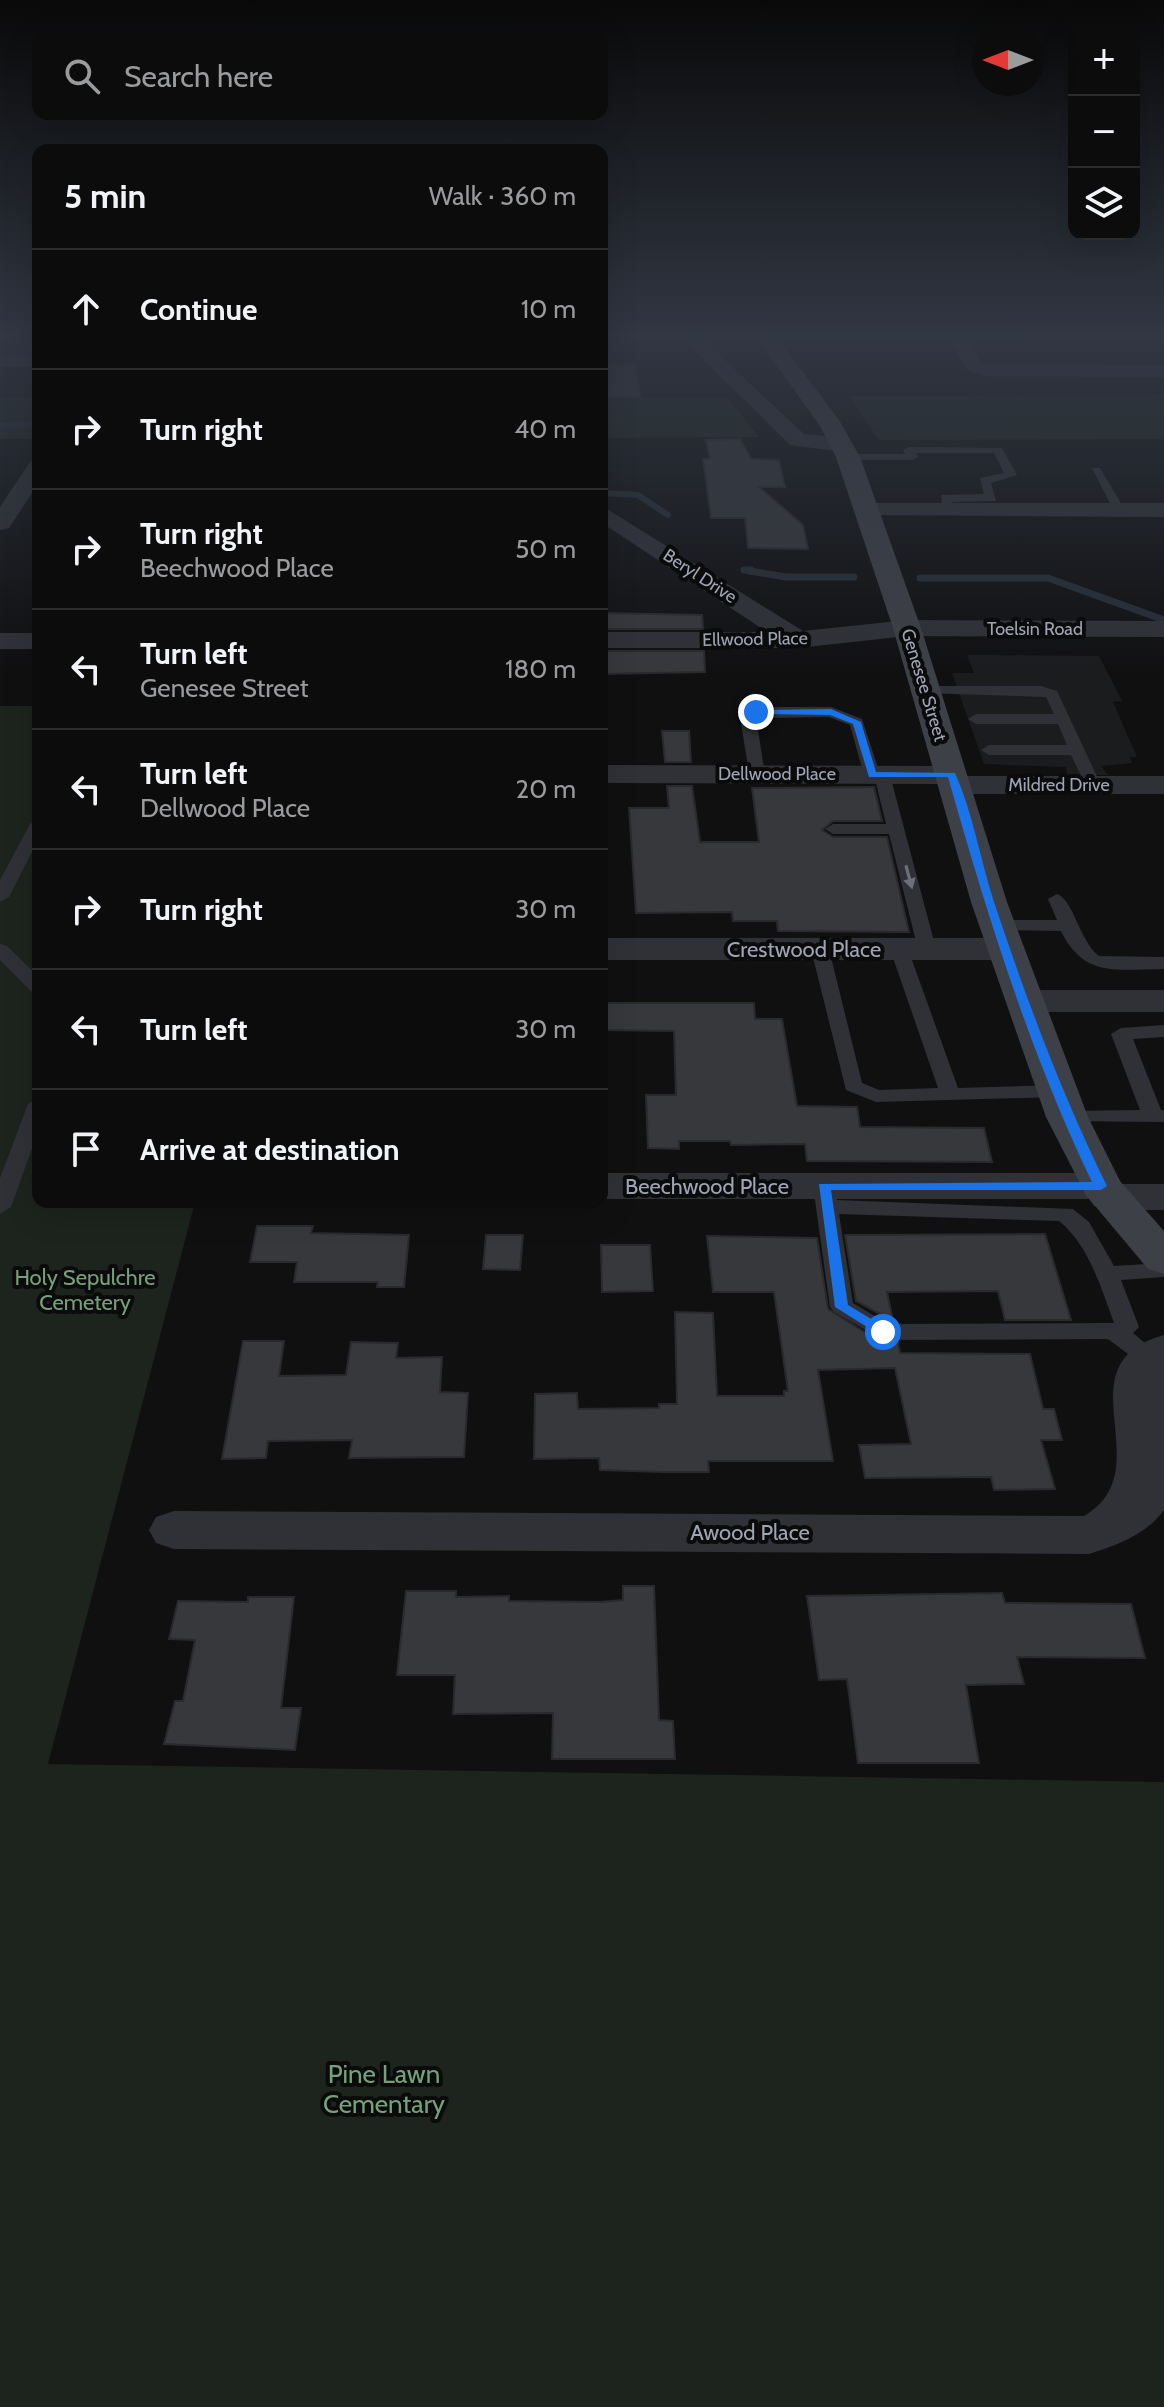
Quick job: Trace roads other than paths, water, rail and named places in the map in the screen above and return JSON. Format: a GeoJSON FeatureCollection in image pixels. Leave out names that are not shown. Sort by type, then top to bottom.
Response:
{"type":"FeatureCollection","features":[{"type":"Feature","properties":{"kind":"main road","name":"Genesee Street"},"geometry":{"type":"LineString","coordinates":[[843,447],[907,628],[1002,937],[1062,1104],[1105,1192],[1164,1259]]}},
{"type":"Feature","properties":{"kind":"street"},"geometry":{"type":"LineString","coordinates":[[830,447],[846,451]]}},
{"type":"Feature","properties":{"kind":"street"},"geometry":{"type":"LineString","coordinates":[[0,481],[32,476]]}},
{"type":"Feature","properties":{"kind":"street"},"geometry":{"type":"LineString","coordinates":[[1,523],[32,479]]}},
{"type":"Feature","properties":{"kind":"street"},"geometry":{"type":"LineString","coordinates":[[868,510],[1164,510]]}},
{"type":"Feature","properties":{"kind":"street","name":"Beryl Drive"},"geometry":{"type":"LineString","coordinates":[[608,517],[798,640]]}},
{"type":"Feature","properties":{"kind":"street"},"geometry":{"type":"LineString","coordinates":[[608,534],[635,534]]}},
{"type":"Feature","properties":{"kind":"street","name":"Toelsin Road"},"geometry":{"type":"LineString","coordinates":[[907,628],[1164,629]]}},
{"type":"Feature","properties":{"kind":"street","name":"Ellwood Place"},"geometry":{"type":"LineString","coordinates":[[608,640],[798,640],[907,628]]}},
{"type":"Feature","properties":{"kind":"street"},"geometry":{"type":"LineString","coordinates":[[0,641],[32,641]]}},
{"type":"Feature","properties":{"kind":"street","name":"Dellwood Place"},"geometry":{"type":"LineString","coordinates":[[608,774],[877,775],[953,780]]}},
{"type":"Feature","properties":{"kind":"street","name":"Mildred Drive"},"geometry":{"type":"LineString","coordinates":[[953,780],[1164,785]]}},
{"type":"Feature","properties":{"kind":"street","name":"Crestwood Place"},"geometry":{"type":"LineString","coordinates":[[608,949],[913,949],[1002,937]]}},
{"type":"Feature","properties":{"kind":"street"},"geometry":{"type":"LineString","coordinates":[[1025,1001],[1164,1001]]}},
{"type":"Feature","properties":{"kind":"street","name":"Beechwood Place"},"geometry":{"type":"LineString","coordinates":[[608,1186],[826,1197],[1105,1192],[1164,1197]]}},
{"type":"Feature","properties":{"kind":"street","name":"Awood Place"},"geometry":{"type":"LineString","coordinates":[[174,1530],[1089,1535],[1124,1525],[1147,1509],[1160,1490],[1163,1466],[1142,1378],[1143,1347]]}},
{"type":"Feature","properties":{"kind":"lane"},"geometry":{"type":"LineString","coordinates":[[846,451],[912,457],[909,450],[998,450],[1011,475],[984,481],[992,498],[945,498],[949,510]]}},
{"type":"Feature","properties":{"kind":"lane"},"geometry":{"type":"LineString","coordinates":[[1096,470],[1119,510]]}},
{"type":"Feature","properties":{"kind":"lane"},"geometry":{"type":"LineString","coordinates":[[926,690],[1041,690],[1052,694],[1093,785]]}},
{"type":"Feature","properties":{"kind":"lane"},"geometry":{"type":"LineString","coordinates":[[757,774],[748,716],[756,712],[831,712],[857,722],[896,829],[913,949],[950,1094]]}},
{"type":"Feature","properties":{"kind":"lane"},"geometry":{"type":"LineString","coordinates":[[976,719],[1063,719]]}},
{"type":"Feature","properties":{"kind":"lane"},"geometry":{"type":"LineString","coordinates":[[989,750],[1078,750]]}},
{"type":"Feature","properties":{"kind":"lane"},"geometry":{"type":"LineString","coordinates":[[833,829],[896,829]]}},
{"type":"Feature","properties":{"kind":"lane"},"geometry":{"type":"LineString","coordinates":[[0,897],[32,836]]}},
{"type":"Feature","properties":{"kind":"lane"},"geometry":{"type":"LineString","coordinates":[[1057,899],[1077,950],[1093,963],[1164,963]]}},
{"type":"Feature","properties":{"kind":"lane"},"geometry":{"type":"LineString","coordinates":[[1002,937],[1067,926]]}},
{"type":"Feature","properties":{"kind":"lane"},"geometry":{"type":"LineString","coordinates":[[820,949],[853,1086],[876,1096],[950,1094],[1158,1116]]}},
{"type":"Feature","properties":{"kind":"lane"},"geometry":{"type":"LineString","coordinates":[[0,950],[32,976]]}},
{"type":"Feature","properties":{"kind":"lane"},"geometry":{"type":"LineString","coordinates":[[1158,1116],[1121,1034],[1164,1031]]}},
{"type":"Feature","properties":{"kind":"lane"},"geometry":{"type":"LineString","coordinates":[[0,1207],[32,1120]]}},
{"type":"Feature","properties":{"kind":"lane"},"geometry":{"type":"LineString","coordinates":[[826,1197],[1065,1214],[1081,1227],[1107,1274],[1127,1327],[1143,1347],[883,1332],[842,1307],[826,1197]]}},
{"type":"Feature","properties":{"kind":"lane"},"geometry":{"type":"LineString","coordinates":[[1107,1274],[1164,1270]]}},
{"type":"Feature","properties":{"kind":"waterway"},"geometry":{"type":"LineString","coordinates":[[608,493],[638,495],[668,515]]}},
{"type":"Feature","properties":{"kind":"waterway"},"geometry":{"type":"LineString","coordinates":[[751,570],[744,570],[786,577],[854,577]]}},
{"type":"Feature","properties":{"kind":"waterway"},"geometry":{"type":"LineString","coordinates":[[920,578],[1048,578],[1164,620]]}},
{"type":"Feature","properties":{"kind":"park label","name":"Holy Sepulchre Cemetery"},"geometry":{"type":"Point","coordinates":[85,1290]}},
{"type":"Feature","properties":{"kind":"park label","name":"Pine Lawn Cementary"},"geometry":{"type":"Point","coordinates":[384,2089]}}]}
